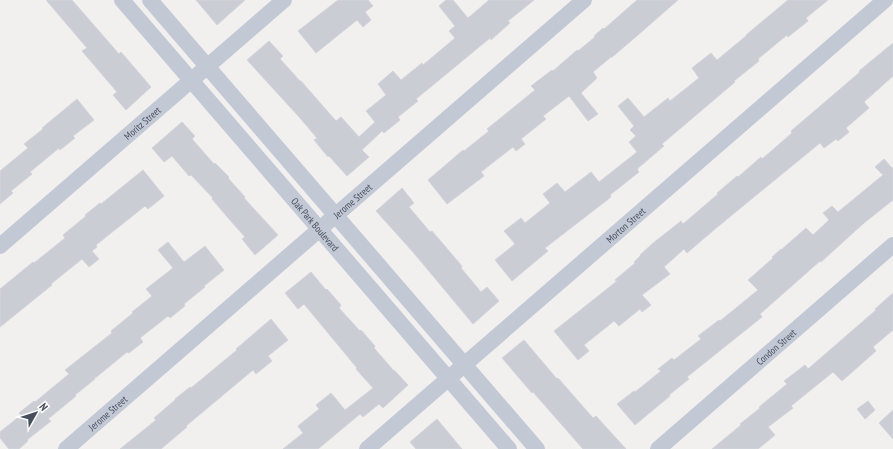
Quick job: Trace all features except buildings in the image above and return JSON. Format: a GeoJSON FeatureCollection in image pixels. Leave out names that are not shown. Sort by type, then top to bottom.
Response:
{"type":"FeatureCollection","features":[{"type":"Feature","properties":{"kind":"street","name":"Oak Park Boulevard"},"geometry":{"type":"LineString","coordinates":[[122,0],[509,449]]}},
{"type":"Feature","properties":{"kind":"street","name":"Oak Park Boulevard"},"geometry":{"type":"LineString","coordinates":[[150,0],[537,449]]}},
{"type":"Feature","properties":{"kind":"street","name":"Moritz Street"},"geometry":{"type":"LineString","coordinates":[[0,246],[284,0]]}},
{"type":"Feature","properties":{"kind":"street","name":"Jerome Street"},"geometry":{"type":"LineString","coordinates":[[66,449],[584,0]]}},
{"type":"Feature","properties":{"kind":"street","name":"Morton Street"},"geometry":{"type":"LineString","coordinates":[[367,449],[884,0]]}},
{"type":"Feature","properties":{"kind":"street","name":"Condon Street"},"geometry":{"type":"LineString","coordinates":[[658,449],[893,245]]}}]}
